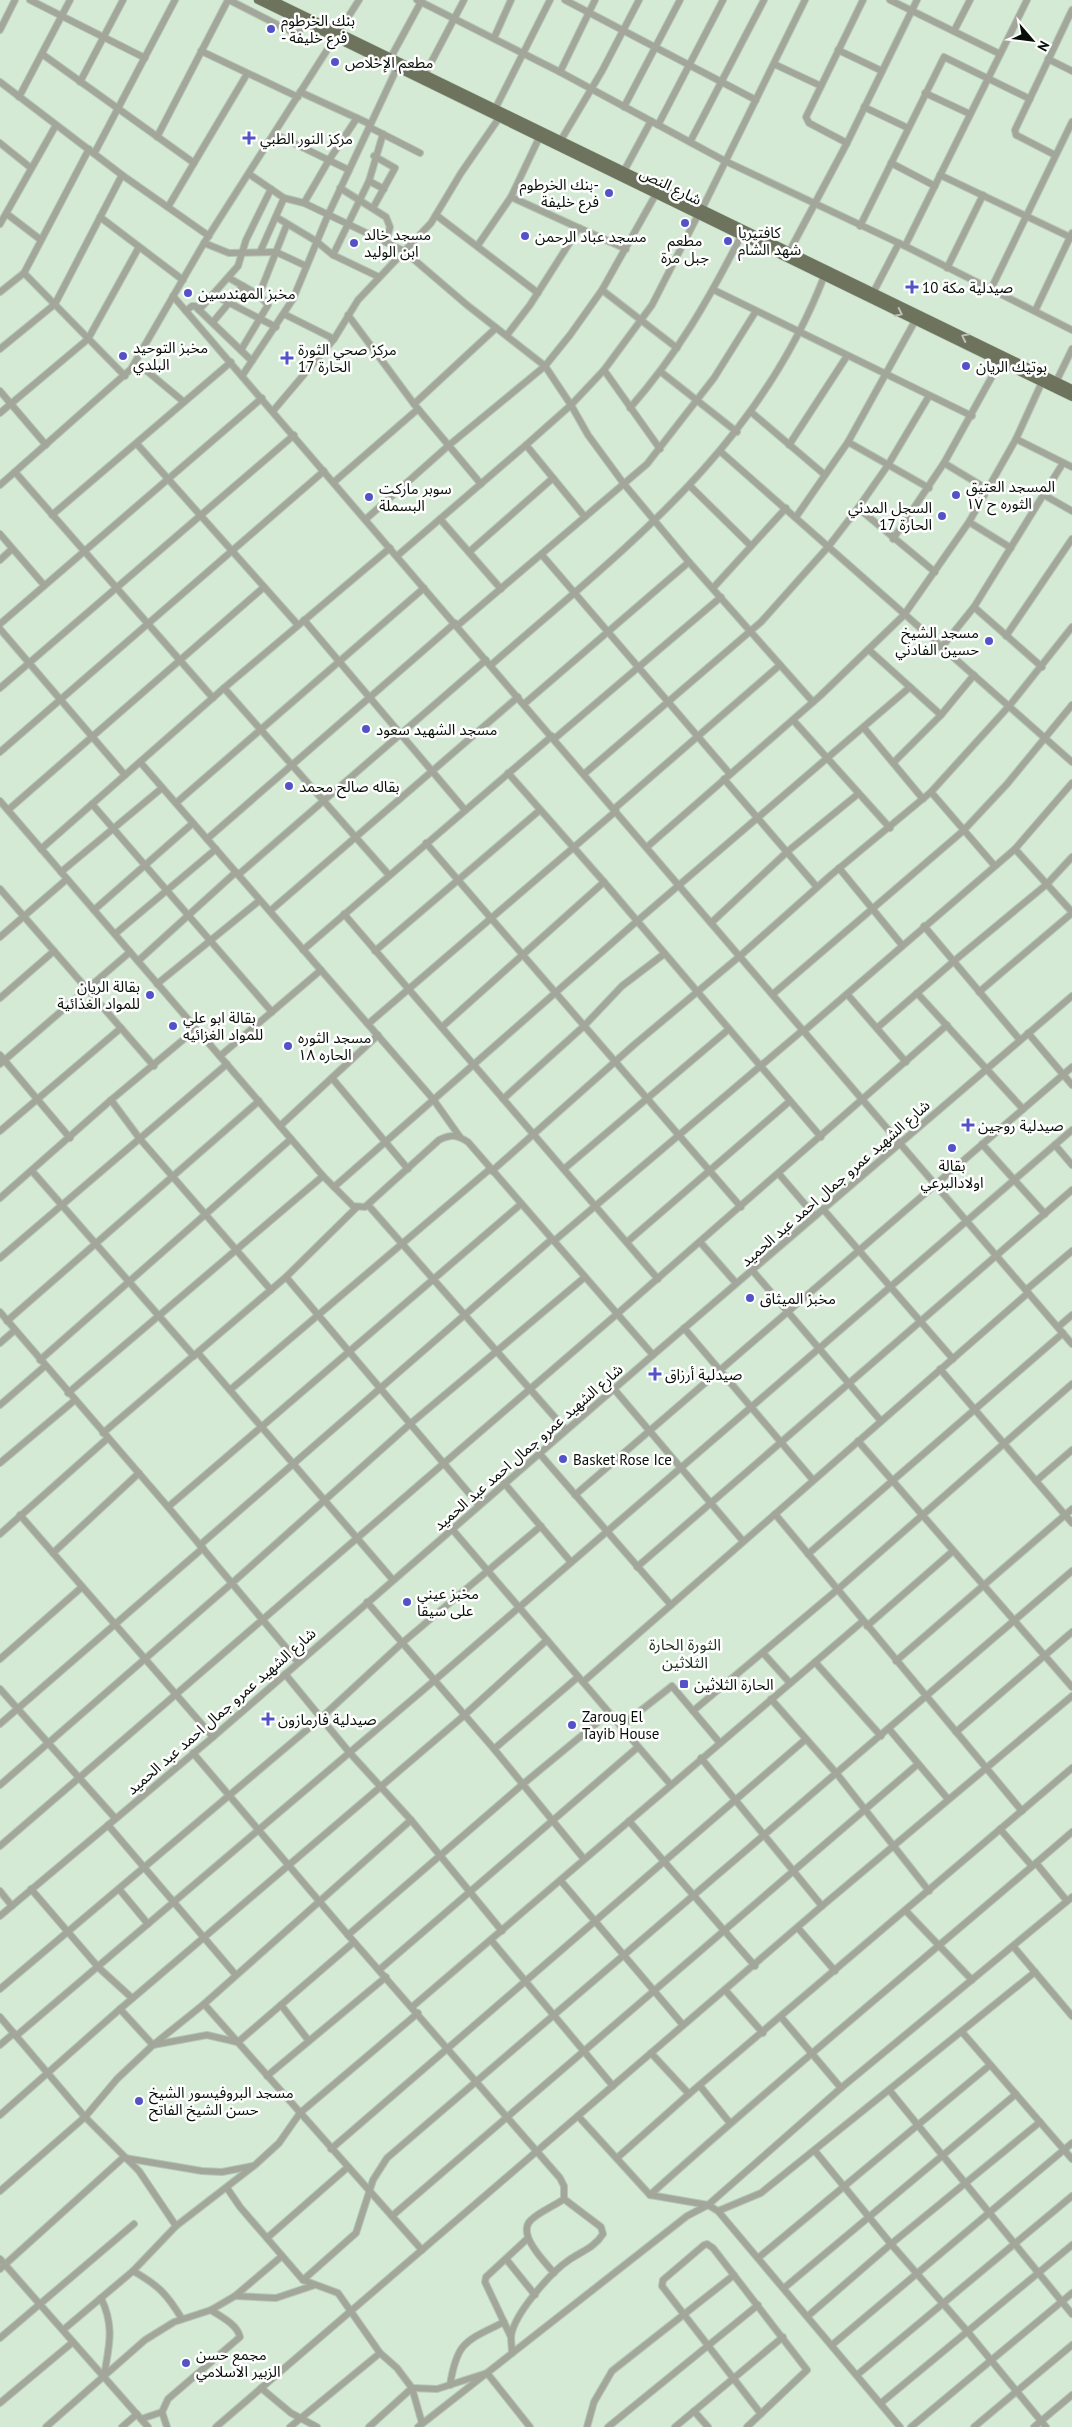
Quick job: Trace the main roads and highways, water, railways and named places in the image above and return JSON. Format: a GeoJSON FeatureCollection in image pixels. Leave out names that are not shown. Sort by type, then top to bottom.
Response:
{"type":"FeatureCollection","features":[{"type":"Feature","properties":{"kind":"main road","name":"شارع النص"},"geometry":{"type":"LineString","coordinates":[[258,0],[273,4],[335,34],[397,68],[495,114],[561,140],[574,150],[656,194],[789,252],[915,321],[1072,396]]}},
{"type":"Feature","properties":{"kind":"main road","name":"شارع النص"},"geometry":{"type":"LineString","coordinates":[[273,4],[304,22],[425,74],[539,138],[624,171],[741,236],[873,293],[1072,390]]}},
{"type":"Feature","properties":{"kind":"place","name":"بنك الخرطوم - فرع خليفة"},"geometry":{"type":"Point","coordinates":[271,29]}},
{"type":"Feature","properties":{"kind":"place","name":"مطعم الإخلاص"},"geometry":{"type":"Point","coordinates":[335,62]}},
{"type":"Feature","properties":{"kind":"place","name":"مركز النور الطبي"},"geometry":{"type":"Point","coordinates":[249,138]}},
{"type":"Feature","properties":{"kind":"place","name":"بنك الخرطوم- فرع خليفة"},"geometry":{"type":"Point","coordinates":[609,193]}},
{"type":"Feature","properties":{"kind":"place","name":"مطعم جبل مرة"},"geometry":{"type":"Point","coordinates":[685,223]}},
{"type":"Feature","properties":{"kind":"place","name":"مسجد عباد الرحمن"},"geometry":{"type":"Point","coordinates":[525,236]}},
{"type":"Feature","properties":{"kind":"place","name":"كافتيريا شهد الشام"},"geometry":{"type":"Point","coordinates":[728,241]}},
{"type":"Feature","properties":{"kind":"place","name":"مسجد خالد ابن الوليد"},"geometry":{"type":"Point","coordinates":[354,243]}},
{"type":"Feature","properties":{"kind":"place","name":"صيدلية مكة 10"},"geometry":{"type":"Point","coordinates":[912,287]}},
{"type":"Feature","properties":{"kind":"place","name":"مخبز المهندسين"},"geometry":{"type":"Point","coordinates":[188,293]}},
{"type":"Feature","properties":{"kind":"place","name":"مخبز التوحيد البلدي"},"geometry":{"type":"Point","coordinates":[123,356]}},
{"type":"Feature","properties":{"kind":"place","name":"مركز صحي الثورة الحارة 17"},"geometry":{"type":"Point","coordinates":[287,358]}},
{"type":"Feature","properties":{"kind":"place","name":"بوتيك الريان"},"geometry":{"type":"Point","coordinates":[966,366]}},
{"type":"Feature","properties":{"kind":"place","name":"المسجد العتيق الثوره ح ١٧"},"geometry":{"type":"Point","coordinates":[956,495]}},
{"type":"Feature","properties":{"kind":"place","name":"سوبر ماركت البسملة"},"geometry":{"type":"Point","coordinates":[369,497]}},
{"type":"Feature","properties":{"kind":"place","name":"السجل المدني الحارة 17"},"geometry":{"type":"Point","coordinates":[942,516]}},
{"type":"Feature","properties":{"kind":"place","name":"مسجد الشيخ حسين الفادني"},"geometry":{"type":"Point","coordinates":[989,641]}},
{"type":"Feature","properties":{"kind":"place","name":"مسجد الشهيد سعود"},"geometry":{"type":"Point","coordinates":[366,729]}},
{"type":"Feature","properties":{"kind":"place","name":"بقاله صالح محمد"},"geometry":{"type":"Point","coordinates":[289,786]}},
{"type":"Feature","properties":{"kind":"place","name":"بقالة الريان للمواد الغذائية"},"geometry":{"type":"Point","coordinates":[150,995]}},
{"type":"Feature","properties":{"kind":"place","name":"بقالة ابو علي للمواد الغزائيه"},"geometry":{"type":"Point","coordinates":[173,1026]}},
{"type":"Feature","properties":{"kind":"place","name":"مسجد الثوره الحاره ١٨"},"geometry":{"type":"Point","coordinates":[288,1046]}},
{"type":"Feature","properties":{"kind":"place","name":"صيدلية روجين"},"geometry":{"type":"Point","coordinates":[968,1125]}},
{"type":"Feature","properties":{"kind":"place","name":"بقالة اولادالبرعي"},"geometry":{"type":"Point","coordinates":[952,1148]}},
{"type":"Feature","properties":{"kind":"place","name":"مخبز الميثاق"},"geometry":{"type":"Point","coordinates":[750,1298]}},
{"type":"Feature","properties":{"kind":"place","name":"صيدلية أرزاق"},"geometry":{"type":"Point","coordinates":[655,1374]}},
{"type":"Feature","properties":{"kind":"place","name":"Basket Rose Ice"},"geometry":{"type":"Point","coordinates":[563,1459]}},
{"type":"Feature","properties":{"kind":"place","name":"مخبز عيني على سيقا"},"geometry":{"type":"Point","coordinates":[407,1602]}},
{"type":"Feature","properties":{"kind":"place","name":"الحارة الثلاثين"},"geometry":{"type":"Point","coordinates":[684,1684]}},
{"type":"Feature","properties":{"kind":"place","name":"صيدلية فارمازون"},"geometry":{"type":"Point","coordinates":[268,1719]}},
{"type":"Feature","properties":{"kind":"place","name":"Zaroug El Tayib House"},"geometry":{"type":"Point","coordinates":[572,1725]}},
{"type":"Feature","properties":{"kind":"place","name":"مسجد البروفيسور الشيخ حسن الشيخ الفاتح"},"geometry":{"type":"Point","coordinates":[139,2101]}},
{"type":"Feature","properties":{"kind":"place","name":"مجمع حسن الزبير الاسلامي"},"geometry":{"type":"Point","coordinates":[186,2363]}},
{"type":"Feature","properties":{"kind":"district","name":"الثورة الحارة الثلاثين"},"geometry":{"type":"Point","coordinates":[685,1653]}}]}
